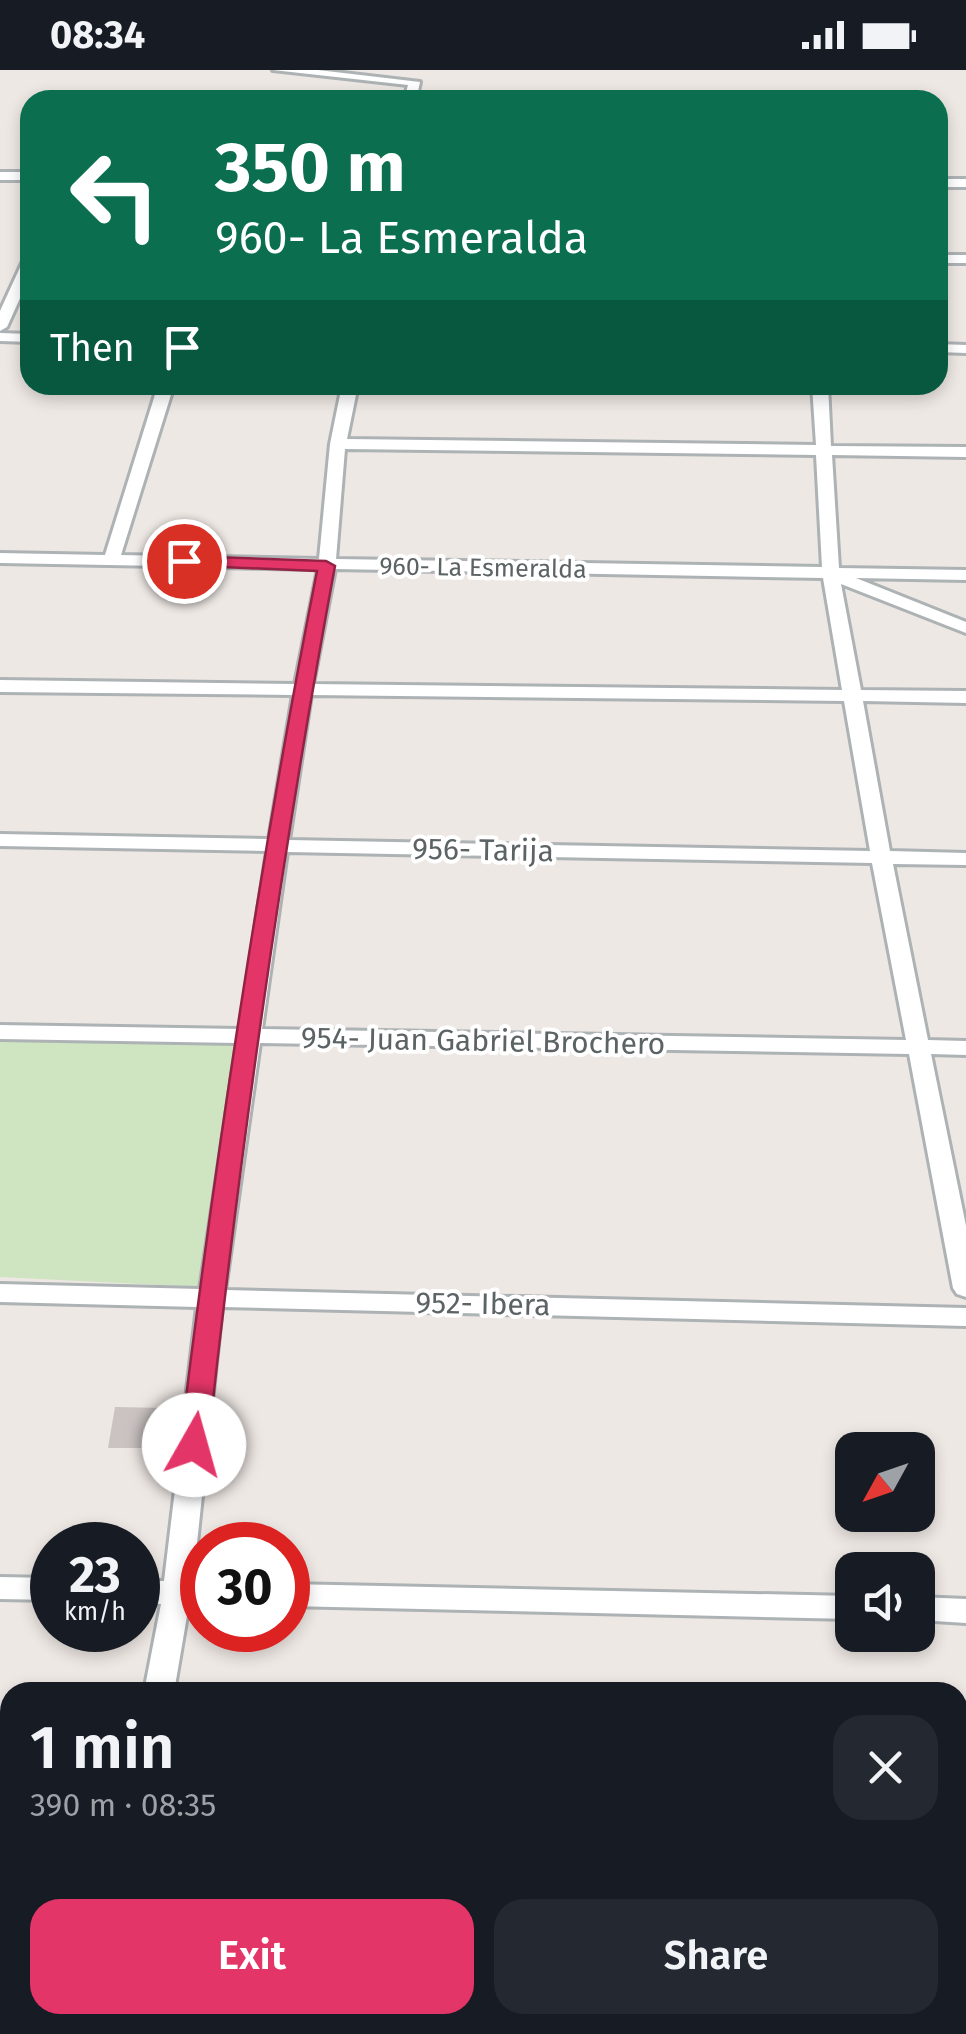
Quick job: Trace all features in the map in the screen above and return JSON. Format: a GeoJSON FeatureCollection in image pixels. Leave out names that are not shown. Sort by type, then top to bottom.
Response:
{"type":"FeatureCollection","features":[{"type":"Feature","properties":{"kind":"street"},"geometry":{"type":"LineString","coordinates":[[279,70],[414,82],[412,90]]}},
{"type":"Feature","properties":{"kind":"street"},"geometry":{"type":"LineString","coordinates":[[0,328],[20,283]]}},
{"type":"Feature","properties":{"kind":"street"},"geometry":{"type":"LineString","coordinates":[[112,558],[163,395]]}},
{"type":"Feature","properties":{"kind":"street"},"geometry":{"type":"LineString","coordinates":[[195,1522],[211,1297],[302,689],[326,566],[338,444],[348,395]]}},
{"type":"Feature","properties":{"kind":"street"},"geometry":{"type":"LineString","coordinates":[[821,395],[831,574],[880,857],[966,1288]]}},
{"type":"Feature","properties":{"kind":"street"},"geometry":{"type":"LineString","coordinates":[[338,444],[966,452]]}},
{"type":"Feature","properties":{"kind":"street","name":"960- La Esmeralda"},"geometry":{"type":"LineString","coordinates":[[0,558],[966,575]]}},
{"type":"Feature","properties":{"kind":"street"},"geometry":{"type":"LineString","coordinates":[[831,574],[966,628]]}},
{"type":"Feature","properties":{"kind":"street"},"geometry":{"type":"LineString","coordinates":[[0,686],[966,698]]}},
{"type":"Feature","properties":{"kind":"street","name":"956- Tarija"},"geometry":{"type":"LineString","coordinates":[[0,840],[966,860]]}},
{"type":"Feature","properties":{"kind":"street","name":"954- Juan Gabriel Brochero"},"geometry":{"type":"LineString","coordinates":[[0,1032],[966,1048]]}},
{"type":"Feature","properties":{"kind":"street","name":"952- Ibera"},"geometry":{"type":"LineString","coordinates":[[0,1293],[966,1317]]}},
{"type":"Feature","properties":{"kind":"street"},"geometry":{"type":"LineString","coordinates":[[0,1588],[30,1589]]}},
{"type":"Feature","properties":{"kind":"street"},"geometry":{"type":"LineString","coordinates":[[310,1596],[835,1608]]}},
{"type":"Feature","properties":{"kind":"street"},"geometry":{"type":"LineString","coordinates":[[935,1610],[966,1610]]}},
{"type":"Feature","properties":{"kind":"street"},"geometry":{"type":"LineString","coordinates":[[162,1682],[180,1625]]}},
{"type":"Feature","properties":{"kind":"green space"},"geometry":{"type":"Polygon","coordinates":[[[0,1039],[239,1044],[199,1287],[0,1277],[0,1039]]]}},
{"type":"Feature","properties":{"kind":"building"},"geometry":{"type":"Polygon","coordinates":[[[115,1407],[166,1408],[160,1448],[108,1448],[115,1407]]]}},
{"type":"Feature","properties":{"kind":"route"},"geometry":{"type":"LineString","coordinates":[[184,561],[326,566],[294,736],[211,1297],[194,1445]]}}]}
